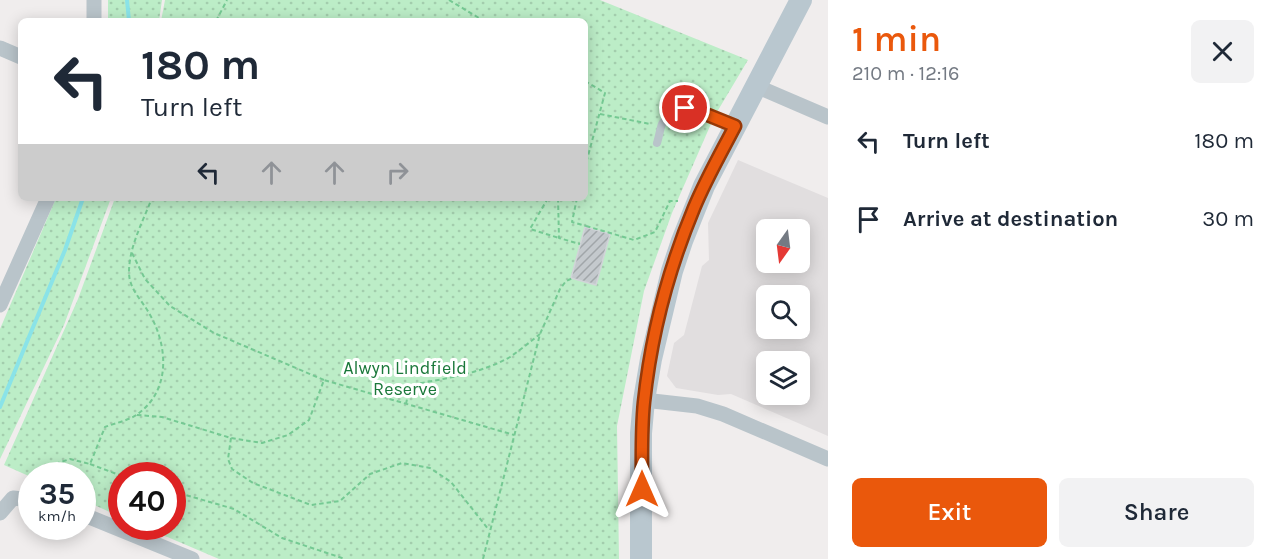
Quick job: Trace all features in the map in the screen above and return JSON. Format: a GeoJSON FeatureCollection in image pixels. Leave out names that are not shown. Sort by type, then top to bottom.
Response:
{"type":"FeatureCollection","features":[{"type":"Feature","properties":{"kind":"street"},"geometry":{"type":"LineString","coordinates":[[94,0],[94,18]]}},
{"type":"Feature","properties":{"kind":"street"},"geometry":{"type":"LineString","coordinates":[[641,559],[641,433],[644,400],[661,313],[682,240],[704,186],[799,1]]}},
{"type":"Feature","properties":{"kind":"street"},"geometry":{"type":"LineString","coordinates":[[0,48],[18,56]]}},
{"type":"Feature","properties":{"kind":"street"},"geometry":{"type":"LineString","coordinates":[[756,86],[828,117]]}},
{"type":"Feature","properties":{"kind":"street"},"geometry":{"type":"LineString","coordinates":[[0,305],[47,201]]}},
{"type":"Feature","properties":{"kind":"street"},"geometry":{"type":"LineString","coordinates":[[644,400],[697,406],[723,414],[828,459]]}},
{"type":"Feature","properties":{"kind":"street"},"geometry":{"type":"LineString","coordinates":[[0,513],[13,498],[18,499]]}},
{"type":"Feature","properties":{"kind":"street"},"geometry":{"type":"LineString","coordinates":[[96,520],[192,559]]}},
{"type":"Feature","properties":{"kind":"lane"},"geometry":{"type":"LineString","coordinates":[[657,143],[662,124],[673,112],[685,108],[735,126]]}},
{"type":"Feature","properties":{"kind":"path"},"geometry":{"type":"LineString","coordinates":[[218,18],[227,0]]}},
{"type":"Feature","properties":{"kind":"path"},"geometry":{"type":"LineString","coordinates":[[448,0],[479,18]]}},
{"type":"Feature","properties":{"kind":"path"},"geometry":{"type":"LineString","coordinates":[[588,83],[605,93],[588,156]]}},
{"type":"Feature","properties":{"kind":"path"},"geometry":{"type":"LineString","coordinates":[[91,462],[105,427],[137,415],[152,402],[163,375],[164,355],[160,338],[150,313],[132,289],[129,274],[131,252],[151,201]]}},
{"type":"Feature","properties":{"kind":"path"},"geometry":{"type":"LineString","coordinates":[[546,201],[530,229],[580,244]]}},
{"type":"Feature","properties":{"kind":"path"},"geometry":{"type":"LineString","coordinates":[[558,201],[559,238]]}},
{"type":"Feature","properties":{"kind":"path"},"geometry":{"type":"LineString","coordinates":[[576,201],[572,222],[634,240],[655,232],[670,201],[684,203]]}},
{"type":"Feature","properties":{"kind":"path"},"geometry":{"type":"LineString","coordinates":[[131,252],[145,279],[170,306],[214,333],[324,380],[514,435]]}},
{"type":"Feature","properties":{"kind":"path"},"geometry":{"type":"LineString","coordinates":[[483,559],[540,334],[560,289],[566,281],[573,278]]}},
{"type":"Feature","properties":{"kind":"path"},"geometry":{"type":"LineString","coordinates":[[406,404],[410,385],[485,368],[509,357],[540,334]]}},
{"type":"Feature","properties":{"kind":"path"},"geometry":{"type":"LineString","coordinates":[[137,415],[162,417],[231,438],[262,442],[288,435],[309,420],[324,380]]}},
{"type":"Feature","properties":{"kind":"path"},"geometry":{"type":"LineString","coordinates":[[231,438],[228,459],[232,469],[253,483],[311,505],[340,501],[370,474],[402,463],[430,468],[451,482],[489,530]]}},
{"type":"Feature","properties":{"kind":"path"},"geometry":{"type":"LineString","coordinates":[[61,462],[70,459],[82,462]]}},
{"type":"Feature","properties":{"kind":"path"},"geometry":{"type":"LineString","coordinates":[[186,495],[234,509],[282,538],[345,559]]}},
{"type":"Feature","properties":{"kind":"shaded area"},"geometry":{"type":"Polygon","coordinates":[[[738,160],[828,198],[828,436],[756,405],[810,405],[810,351],[756,351],[756,405],[731,394],[718,395],[676,388],[667,376],[674,343],[684,335],[702,266],[709,260],[708,223],[738,160]]]}},
{"type":"Feature","properties":{"kind":"green space"},"geometry":{"type":"Polygon","coordinates":[[[108,0],[162,0],[159,18],[108,18],[108,0]]]}},
{"type":"Feature","properties":{"kind":"green space","name":"Alwyn Lindfield Reserve"},"geometry":{"type":"Polygon","coordinates":[[[165,0],[600,0],[748,60],[714,117],[672,213],[644,291],[617,426],[619,559],[219,559],[174,540],[186,540],[186,462],[108,462],[108,511],[96,506],[96,462],[18,462],[18,471],[4,465],[78,299],[114,201],[588,201],[588,18],[162,18],[165,0]]]}},
{"type":"Feature","properties":{"kind":"green space"},"geometry":{"type":"Polygon","coordinates":[[[55,201],[110,201],[64,325],[0,459],[0,329],[55,201]]]}},
{"type":"Feature","properties":{"kind":"building"},"geometry":{"type":"Polygon","coordinates":[[[585,227],[610,234],[596,285],[571,278],[585,227]]]}},
{"type":"Feature","properties":{"kind":"waterway"},"geometry":{"type":"LineString","coordinates":[[127,0],[129,18]]}},
{"type":"Feature","properties":{"kind":"waterway"},"geometry":{"type":"LineString","coordinates":[[0,407],[65,250],[82,201]]}},
{"type":"Feature","properties":{"kind":"route"},"geometry":{"type":"LineString","coordinates":[[642,489],[641,433],[644,400],[661,313],[672,271],[694,208],[735,126],[685,108]]}}]}
